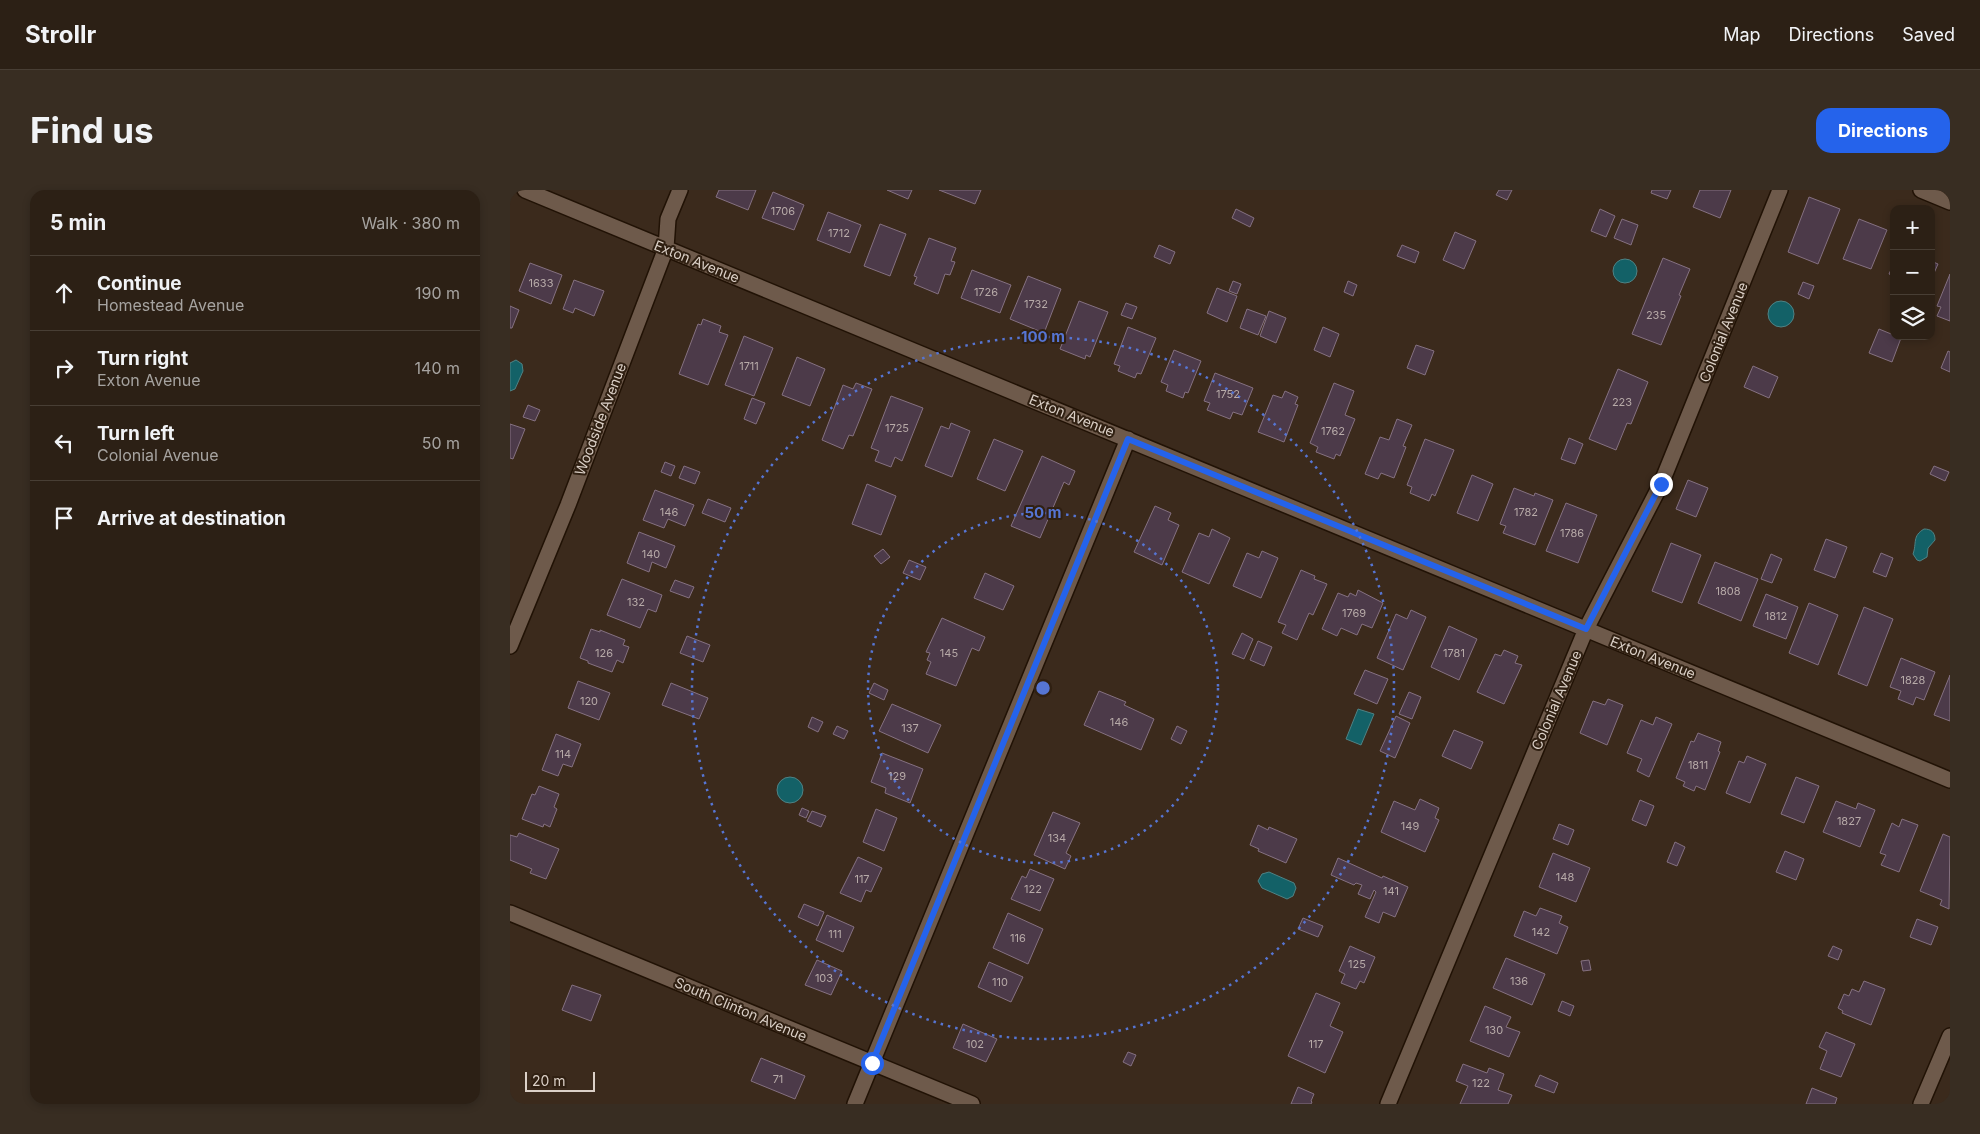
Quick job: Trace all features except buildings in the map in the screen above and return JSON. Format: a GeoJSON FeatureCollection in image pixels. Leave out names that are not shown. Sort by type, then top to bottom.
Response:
{"type":"FeatureCollection","features":[{"type":"Feature","properties":{"kind":"street","name":"Exton Avenue"},"geometry":{"type":"LineString","coordinates":[[525,190],[1950,780]]}},
{"type":"Feature","properties":{"kind":"street","name":"Woodside Avenue"},"geometry":{"type":"LineString","coordinates":[[510,646],[568,505],[666,248],[668,219],[680,190]]}},
{"type":"Feature","properties":{"kind":"street","name":"Colonial Avenue"},"geometry":{"type":"LineString","coordinates":[[1388,1104],[1586,629],[1661,484],[1780,190]]}},
{"type":"Feature","properties":{"kind":"street"},"geometry":{"type":"LineString","coordinates":[[1921,190],[1950,202]]}},
{"type":"Feature","properties":{"kind":"street"},"geometry":{"type":"LineString","coordinates":[[855,1104],[1128,439]]}},
{"type":"Feature","properties":{"kind":"street","name":"South Clinton Avenue"},"geometry":{"type":"LineString","coordinates":[[510,913],[972,1104]]}},
{"type":"Feature","properties":{"kind":"street"},"geometry":{"type":"LineString","coordinates":[[1922,1104],[1950,1036]]}},
{"type":"Feature","properties":{"kind":"water"},"geometry":{"type":"Polygon","coordinates":[[[1625,259],[1634,262],[1637,271],[1634,280],[1625,283],[1616,280],[1613,271],[1616,262],[1625,259]]]}},
{"type":"Feature","properties":{"kind":"water"},"geometry":{"type":"Polygon","coordinates":[[[1781,301],[1790,305],[1794,314],[1790,323],[1781,327],[1772,323],[1768,314],[1772,305],[1781,301]]]}},
{"type":"Feature","properties":{"kind":"water"},"geometry":{"type":"Polygon","coordinates":[[[516,360],[522,364],[523,371],[515,389],[510,391],[510,363],[516,360]]]}},
{"type":"Feature","properties":{"kind":"water"},"geometry":{"type":"Polygon","coordinates":[[[1924,529],[1932,532],[1935,540],[1928,548],[1927,557],[1920,561],[1913,554],[1916,537],[1924,529]]]}},
{"type":"Feature","properties":{"kind":"water"},"geometry":{"type":"Polygon","coordinates":[[[1358,709],[1374,714],[1361,745],[1346,739],[1358,709]]]}},
{"type":"Feature","properties":{"kind":"water"},"geometry":{"type":"Polygon","coordinates":[[[790,777],[799,781],[803,790],[799,799],[790,803],[781,799],[777,790],[781,781],[790,777]]]}},
{"type":"Feature","properties":{"kind":"water"},"geometry":{"type":"Polygon","coordinates":[[[1269,872],[1294,883],[1296,888],[1293,896],[1287,899],[1262,888],[1258,881],[1262,874],[1269,872]]]}},
{"type":"Feature","properties":{"kind":"route"},"geometry":{"type":"LineString","coordinates":[[872,1063],[1128,439],[1586,629],[1661,484]]}}]}
